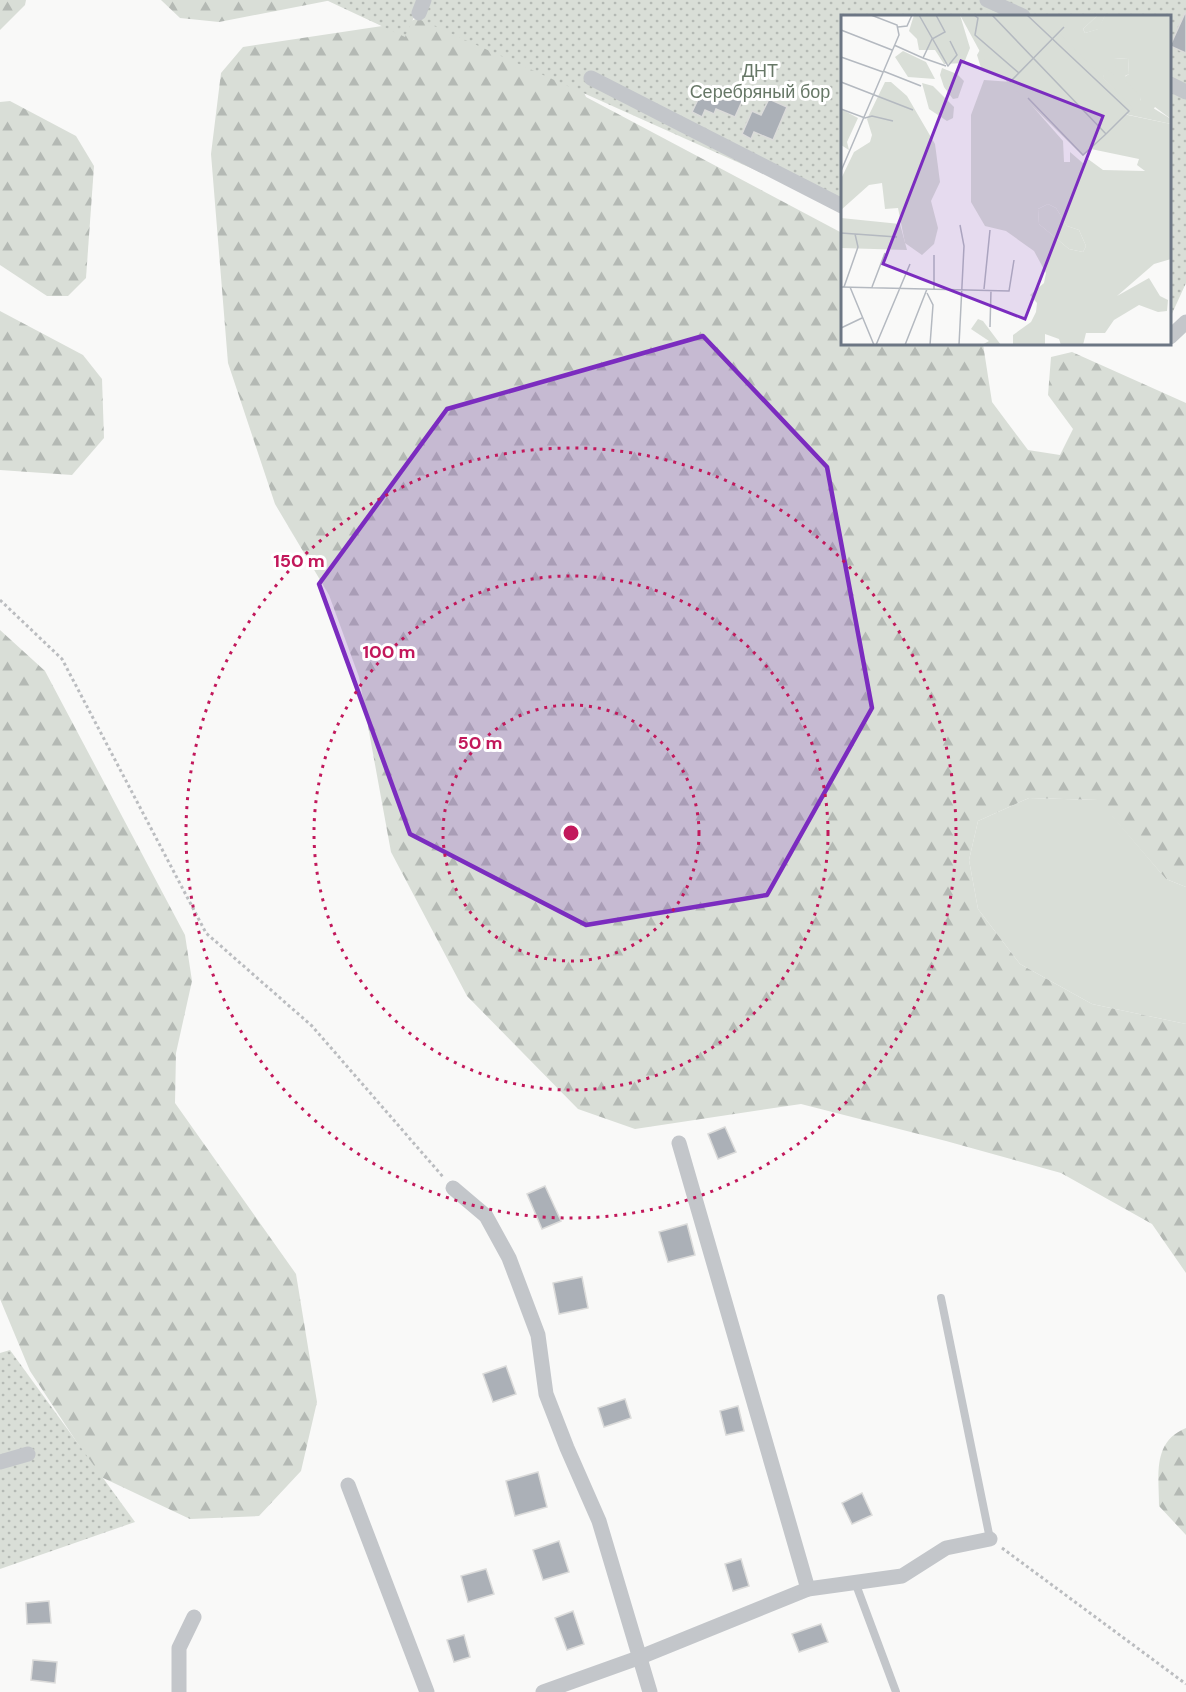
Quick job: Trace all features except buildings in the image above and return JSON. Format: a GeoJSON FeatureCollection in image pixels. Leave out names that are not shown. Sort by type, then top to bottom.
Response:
{"type":"FeatureCollection","features":[{"type":"Feature","properties":{"kind":"street"},"geometry":{"type":"LineString","coordinates":[[987,0],[1021,15]]}},
{"type":"Feature","properties":{"kind":"street"},"geometry":{"type":"LineString","coordinates":[[591,78],[841,205]]}},
{"type":"Feature","properties":{"kind":"street"},"geometry":{"type":"LineString","coordinates":[[1171,84],[1186,92]]}},
{"type":"Feature","properties":{"kind":"street"},"geometry":{"type":"LineString","coordinates":[[1171,336],[1186,322]]}},
{"type":"Feature","properties":{"kind":"street"},"geometry":{"type":"LineString","coordinates":[[679,1143],[808,1589]]}},
{"type":"Feature","properties":{"kind":"street"},"geometry":{"type":"LineString","coordinates":[[453,1188],[486,1216],[508,1258],[538,1335],[546,1394],[599,1521],[624,1598],[638,1658],[650,1692]]}},
{"type":"Feature","properties":{"kind":"street"},"geometry":{"type":"LineString","coordinates":[[0,1462],[28,1454]]}},
{"type":"Feature","properties":{"kind":"street"},"geometry":{"type":"LineString","coordinates":[[348,1485],[427,1692]]}},
{"type":"Feature","properties":{"kind":"street"},"geometry":{"type":"LineString","coordinates":[[543,1692],[638,1658],[808,1589],[902,1576],[946,1548],[990,1539]]}},
{"type":"Feature","properties":{"kind":"street"},"geometry":{"type":"LineString","coordinates":[[179,1692],[179,1648],[194,1617]]}},
{"type":"Feature","properties":{"kind":"lane"},"geometry":{"type":"LineString","coordinates":[[941,1298],[990,1539]]}},
{"type":"Feature","properties":{"kind":"lane"},"geometry":{"type":"LineString","coordinates":[[855,1582],[896,1692]]}},
{"type":"Feature","properties":{"kind":"path"},"geometry":{"type":"LineString","coordinates":[[0,600],[62,659],[206,933],[312,1026],[453,1188]]}},
{"type":"Feature","properties":{"kind":"path"},"geometry":{"type":"LineString","coordinates":[[990,1539],[1186,1684]]}},
{"type":"Feature","properties":{"kind":"highlighted area"},"geometry":{"type":"Polygon","coordinates":[[[703,336],[827,467],[872,708],[767,895],[586,925],[410,834],[319,584],[447,409],[703,336]]]}},
{"type":"Feature","properties":{"kind":"green space"},"geometry":{"type":"Polygon","coordinates":[[[0,0],[26,0],[25,5],[0,30],[0,0]]]}},
{"type":"Feature","properties":{"kind":"green space"},"geometry":{"type":"Polygon","coordinates":[[[161,0],[332,0],[219,22],[180,18],[161,0]]]}},
{"type":"Feature","properties":{"kind":"green space","name":"ДНТ Серебряный бор"},"geometry":{"type":"Polygon","coordinates":[[[326,0],[1186,0],[1186,283],[1171,316],[1171,15],[841,15],[841,209],[414,17],[405,37],[326,0]]]}},
{"type":"Feature","properties":{"kind":"green space"},"geometry":{"type":"Polygon","coordinates":[[[428,13],[564,47],[586,97],[841,232],[841,345],[983,345],[992,402],[1028,450],[1060,455],[1073,429],[1048,395],[1051,357],[1072,352],[1186,403],[1186,887],[1166,879],[1098,800],[1029,798],[978,821],[969,860],[978,909],[1020,964],[1092,1004],[1186,1024],[1186,1273],[1152,1224],[1061,1173],[946,1141],[801,1104],[635,1129],[578,1109],[467,996],[391,852],[359,677],[329,595],[275,504],[228,363],[211,154],[221,73],[243,47],[409,22],[428,13]]]}},
{"type":"Feature","properties":{"kind":"green space"},"geometry":{"type":"Polygon","coordinates":[[[10,101],[76,136],[94,166],[86,278],[68,296],[47,296],[0,265],[0,102],[10,101]]]}},
{"type":"Feature","properties":{"kind":"green space"},"geometry":{"type":"Polygon","coordinates":[[[0,311],[83,355],[102,379],[104,438],[72,475],[0,470],[0,311]]]}},
{"type":"Feature","properties":{"kind":"green space"},"geometry":{"type":"Polygon","coordinates":[[[0,630],[45,671],[185,935],[192,981],[176,1053],[175,1103],[296,1274],[317,1402],[301,1471],[259,1516],[190,1519],[99,1476],[30,1371],[0,1299],[0,630]]]}},
{"type":"Feature","properties":{"kind":"green space"},"geometry":{"type":"Polygon","coordinates":[[[1029,798],[1099,800],[1166,879],[1186,887],[1186,1024],[1092,1004],[1020,964],[978,909],[969,860],[978,821],[1029,798]]]}},
{"type":"Feature","properties":{"kind":"green space"},"geometry":{"type":"Polygon","coordinates":[[[10,1350],[135,1522],[0,1569],[0,1353],[10,1350]]]}},
{"type":"Feature","properties":{"kind":"green space"},"geometry":{"type":"Polygon","coordinates":[[[1186,1428],[1186,1535],[1159,1506],[1158,1483],[1160,1461],[1167,1442],[1186,1428]]]}}]}
